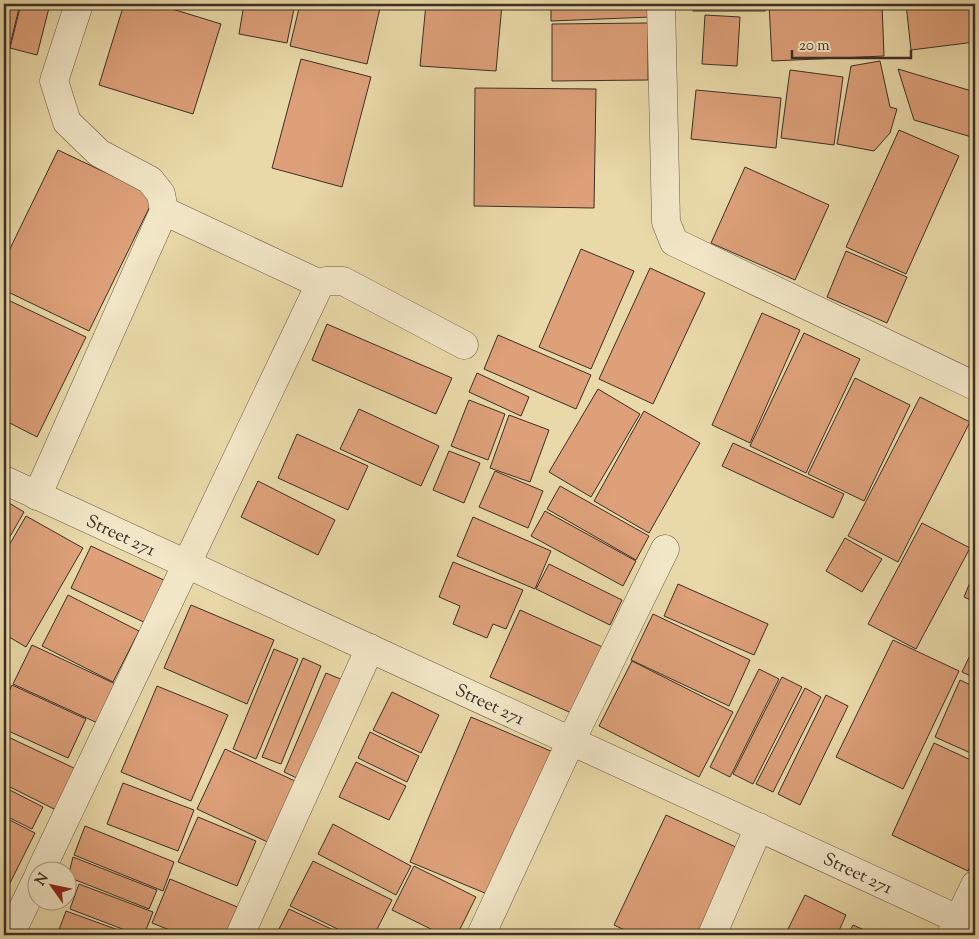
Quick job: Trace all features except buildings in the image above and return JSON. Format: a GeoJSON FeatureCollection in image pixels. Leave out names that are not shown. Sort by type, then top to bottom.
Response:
{"type":"FeatureCollection","features":[{"type":"Feature","properties":{"kind":"street"},"geometry":{"type":"LineString","coordinates":[[37,496],[164,212],[161,194],[150,180],[99,153],[67,122],[54,81],[80,4]]}},
{"type":"Feature","properties":{"kind":"street"},"geometry":{"type":"LineString","coordinates":[[661,4],[666,222],[674,242],[975,386]]}},
{"type":"Feature","properties":{"kind":"street"},"geometry":{"type":"LineString","coordinates":[[164,212],[320,284]]}},
{"type":"Feature","properties":{"kind":"street"},"geometry":{"type":"LineString","coordinates":[[45,862],[320,284],[326,281],[343,281],[464,346]]}},
{"type":"Feature","properties":{"kind":"street","name":"Street 271"},"geometry":{"type":"LineString","coordinates":[[4,480],[760,827],[962,927]]}},
{"type":"Feature","properties":{"kind":"street"},"geometry":{"type":"LineString","coordinates":[[481,935],[571,741],[666,549]]}},
{"type":"Feature","properties":{"kind":"street"},"geometry":{"type":"LineString","coordinates":[[240,935],[370,648]]}},
{"type":"Feature","properties":{"kind":"street"},"geometry":{"type":"LineString","coordinates":[[712,935],[760,827]]}},
{"type":"Feature","properties":{"kind":"street"},"geometry":{"type":"LineString","coordinates":[[962,927],[975,885]]}},
{"type":"Feature","properties":{"kind":"street"},"geometry":{"type":"LineString","coordinates":[[10,935],[28,898]]}}]}
